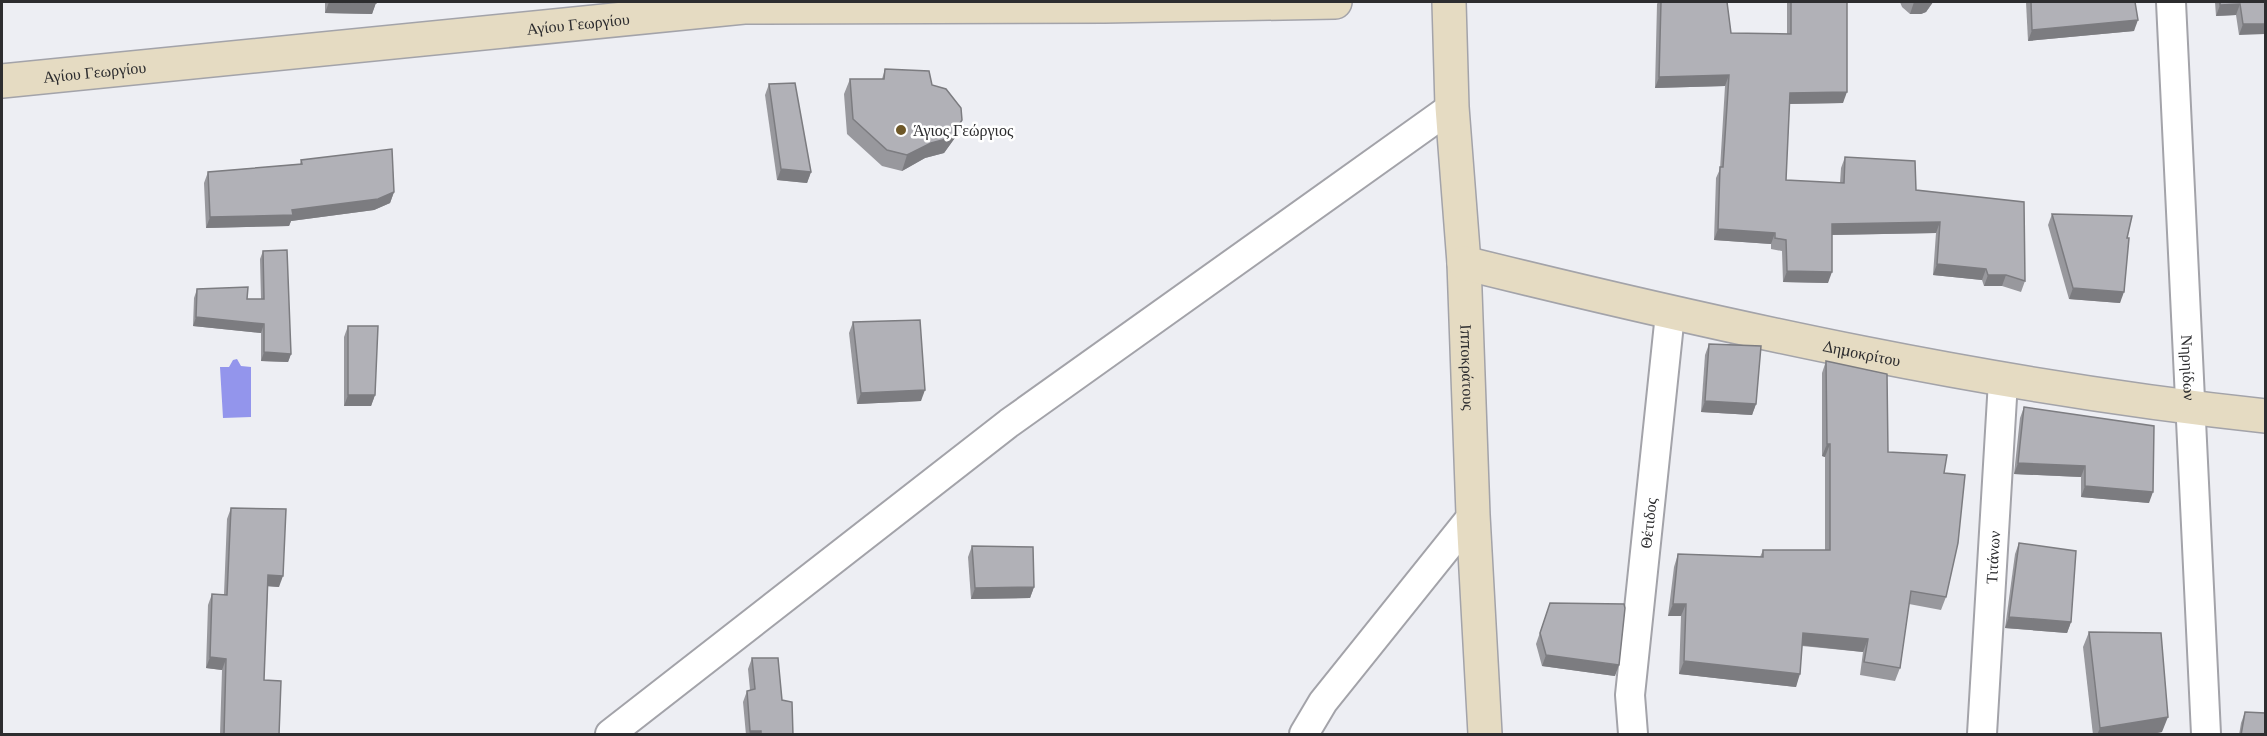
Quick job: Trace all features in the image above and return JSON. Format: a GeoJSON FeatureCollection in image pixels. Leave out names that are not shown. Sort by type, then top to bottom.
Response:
{"type":"FeatureCollection","features":[{"type":"Feature","properties":{"kind":"street","name":"Αγίου Γεωργίου"},"geometry":{"type":"LineString","coordinates":[[2,81],[769,4],[1335,2]]}},
{"type":"Feature","properties":{"kind":"street","name":"Ιπποκράτους"},"geometry":{"type":"LineString","coordinates":[[1449,2],[1452,107],[1464,263],[1473,515],[1485,735]]}},
{"type":"Feature","properties":{"kind":"street","name":"Νηρηίδων"},"geometry":{"type":"LineString","coordinates":[[2171,2],[2206,735]]}},
{"type":"Feature","properties":{"kind":"street"},"geometry":{"type":"LineString","coordinates":[[610,735],[1009,423],[1452,107]]}},
{"type":"Feature","properties":{"kind":"street","name":"Δημοκρίτου"},"geometry":{"type":"LineString","coordinates":[[1464,263],[1670,314],[2003,381],[2191,408],[2265,416]]}},
{"type":"Feature","properties":{"kind":"street","name":"Θέτιδος"},"geometry":{"type":"LineString","coordinates":[[1633,735],[1630,695],[1670,314]]}},
{"type":"Feature","properties":{"kind":"street","name":"Τιτάνων"},"geometry":{"type":"LineString","coordinates":[[1982,735],[2003,381]]}},
{"type":"Feature","properties":{"kind":"street"},"geometry":{"type":"LineString","coordinates":[[1304,735],[1323,702],[1473,515]]}},
{"type":"Feature","properties":{"kind":"water"},"geometry":{"type":"Polygon","coordinates":[[[237,359],[241,366],[251,367],[251,417],[223,418],[220,367],[229,367],[233,360],[237,359]]]}},
{"type":"Feature","properties":{"kind":"building"},"geometry":{"type":"Polygon","coordinates":[[[329,2],[376,2],[376,3],[329,2]]]}},
{"type":"Feature","properties":{"kind":"building"},"geometry":{"type":"Polygon","coordinates":[[[1661,2],[1727,2],[1731,33],[1791,34],[1791,2],[1847,2],[1847,92],[1790,93],[1786,180],[1844,183],[1845,157],[1915,161],[1916,190],[2024,202],[2025,281],[2006,275],[1988,275],[1986,269],[1937,264],[1940,222],[1832,224],[1832,272],[1787,271],[1786,240],[1775,238],[1775,233],[1718,229],[1720,167],[1723,167],[1729,75],[1659,77],[1661,2]]]}},
{"type":"Feature","properties":{"kind":"building"},"geometry":{"type":"Polygon","coordinates":[[[2031,2],[2135,2],[2138,20],[2032,30],[2031,2]]]}},
{"type":"Feature","properties":{"kind":"building"},"geometry":{"type":"Polygon","coordinates":[[[2220,2],[2265,2],[2265,24],[2243,24],[2240,4],[2220,5],[2220,2]]]}},
{"type":"Feature","properties":{"kind":"building","name":"Άγιος Γεώργιος"},"geometry":{"type":"Polygon","coordinates":[[[885,69],[929,71],[932,85],[946,89],[961,108],[962,120],[950,138],[931,143],[907,155],[887,150],[853,119],[850,79],[884,79],[885,69]]]}},
{"type":"Feature","properties":{"kind":"building"},"geometry":{"type":"Polygon","coordinates":[[[795,83],[811,172],[781,169],[769,84],[795,83]]]}},
{"type":"Feature","properties":{"kind":"building"},"geometry":{"type":"Polygon","coordinates":[[[392,149],[394,192],[378,199],[292,210],[293,215],[210,217],[208,172],[302,164],[301,160],[392,149]]]}},
{"type":"Feature","properties":{"kind":"building"},"geometry":{"type":"Polygon","coordinates":[[[2052,214],[2132,216],[2127,238],[2129,238],[2124,292],[2073,288],[2052,214]]]}},
{"type":"Feature","properties":{"kind":"building"},"geometry":{"type":"Polygon","coordinates":[[[287,250],[291,354],[264,352],[264,324],[196,317],[197,289],[248,287],[247,299],[264,299],[263,251],[287,250]]]}},
{"type":"Feature","properties":{"kind":"building"},"geometry":{"type":"Polygon","coordinates":[[[920,320],[925,390],[861,393],[853,322],[920,320]]]}},
{"type":"Feature","properties":{"kind":"building"},"geometry":{"type":"Polygon","coordinates":[[[348,326],[378,326],[375,395],[348,395],[348,326]]]}},
{"type":"Feature","properties":{"kind":"building"},"geometry":{"type":"Polygon","coordinates":[[[1709,344],[1761,346],[1756,404],[1705,401],[1709,344]]]}},
{"type":"Feature","properties":{"kind":"building"},"geometry":{"type":"Polygon","coordinates":[[[1826,361],[1887,374],[1888,452],[1947,455],[1944,473],[1965,475],[1958,543],[1946,597],[1911,591],[1900,668],[1864,662],[1868,639],[1803,633],[1800,674],[1684,661],[1686,604],[1673,604],[1678,554],[1763,557],[1763,550],[1830,550],[1830,444],[1827,444],[1826,361]]]}},
{"type":"Feature","properties":{"kind":"building"},"geometry":{"type":"Polygon","coordinates":[[[2024,407],[2154,426],[2153,492],[2085,486],[2085,466],[2018,463],[2024,407]]]}},
{"type":"Feature","properties":{"kind":"building"},"geometry":{"type":"Polygon","coordinates":[[[231,508],[286,509],[283,576],[268,575],[264,680],[281,681],[279,735],[224,735],[226,659],[210,657],[212,594],[227,595],[231,508]]]}},
{"type":"Feature","properties":{"kind":"building"},"geometry":{"type":"Polygon","coordinates":[[[2019,543],[2076,551],[2071,622],[2009,617],[2019,543]]]}},
{"type":"Feature","properties":{"kind":"building"},"geometry":{"type":"Polygon","coordinates":[[[972,546],[1033,547],[1034,587],[975,588],[972,546]]]}},
{"type":"Feature","properties":{"kind":"building"},"geometry":{"type":"Polygon","coordinates":[[[1550,603],[1624,604],[1619,665],[1546,655],[1540,633],[1550,603]]]}},
{"type":"Feature","properties":{"kind":"building"},"geometry":{"type":"Polygon","coordinates":[[[2089,632],[2161,633],[2168,717],[2100,728],[2089,632]]]}},
{"type":"Feature","properties":{"kind":"building"},"geometry":{"type":"Polygon","coordinates":[[[752,658],[778,658],[782,700],[792,702],[793,735],[761,735],[761,731],[750,731],[747,691],[755,689],[752,658]]]}},
{"type":"Feature","properties":{"kind":"building"},"geometry":{"type":"Polygon","coordinates":[[[2245,712],[2265,713],[2265,735],[2241,735],[2245,712]]]}},
{"type":"Feature","properties":{"kind":"place","name":"Άγιος Γεώργιος"},"geometry":{"type":"Point","coordinates":[901,130]}}]}
